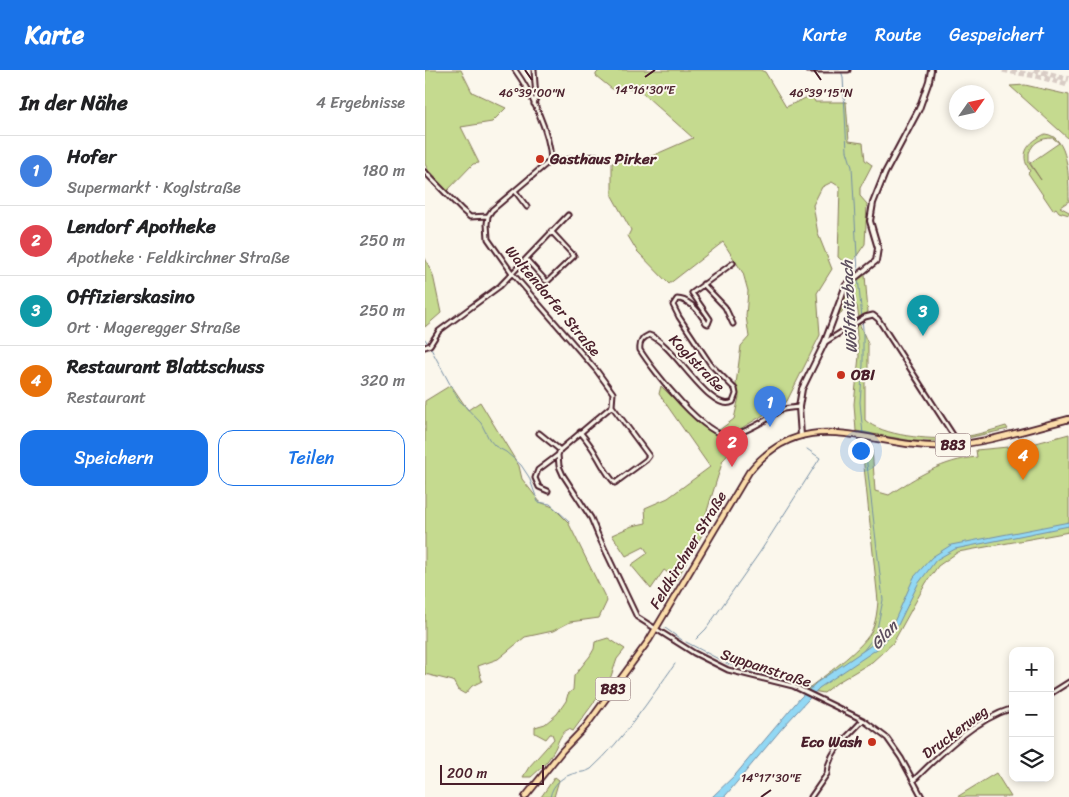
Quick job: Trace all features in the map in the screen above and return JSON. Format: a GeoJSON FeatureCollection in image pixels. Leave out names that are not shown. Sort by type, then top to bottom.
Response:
{"type":"FeatureCollection","features":[{"type":"Feature","properties":{"kind":"main road","name":"B83"},"geometry":{"type":"LineString","coordinates":[[801,436],[821,433],[854,434],[913,445],[948,446],[971,443],[1069,419]]}},
{"type":"Feature","properties":{"kind":"main road","name":"Feldkirchner Straße"},"geometry":{"type":"LineString","coordinates":[[525,797],[562,751],[586,726],[656,630],[749,472],[768,453],[783,443],[801,436]]}},
{"type":"Feature","properties":{"kind":"street"},"geometry":{"type":"LineString","coordinates":[[515,70],[534,104],[548,138],[551,160]]}},
{"type":"Feature","properties":{"kind":"street"},"geometry":{"type":"LineString","coordinates":[[534,70],[536,98],[534,104]]}},
{"type":"Feature","properties":{"kind":"street"},"geometry":{"type":"LineString","coordinates":[[808,70],[846,70]]}},
{"type":"Feature","properties":{"kind":"street"},"geometry":{"type":"LineString","coordinates":[[801,436],[799,407],[802,389],[824,344],[844,289],[848,282],[875,261],[878,255],[879,248],[870,221],[874,200],[885,173],[919,109],[931,70]]}},
{"type":"Feature","properties":{"kind":"street"},"geometry":{"type":"LineString","coordinates":[[425,172],[470,216],[488,216],[502,200],[551,160],[596,156]]}},
{"type":"Feature","properties":{"kind":"street"},"geometry":{"type":"LineString","coordinates":[[515,190],[527,207]]}},
{"type":"Feature","properties":{"kind":"street"},"geometry":{"type":"LineString","coordinates":[[425,347],[430,345],[439,331],[481,302],[500,286],[568,215]]}},
{"type":"Feature","properties":{"kind":"street","name":"Waltendorfer Straße"},"geometry":{"type":"LineString","coordinates":[[488,216],[488,239],[511,273],[597,371],[613,394],[612,406]]}},
{"type":"Feature","properties":{"kind":"street"},"geometry":{"type":"LineString","coordinates":[[526,259],[548,281],[573,256],[551,231]]}},
{"type":"Feature","properties":{"kind":"street"},"geometry":{"type":"LineString","coordinates":[[733,263],[703,284],[725,307],[733,324]]}},
{"type":"Feature","properties":{"kind":"street","name":"Koglstraße"},"geometry":{"type":"LineString","coordinates":[[703,284],[692,293],[710,319],[709,324],[685,300],[677,299],[673,305],[683,324],[711,365],[735,389],[735,399],[730,404],[719,402],[701,387],[661,341],[654,337],[646,336],[641,342],[640,350],[669,390],[711,429],[725,436],[742,432],[763,422],[780,410],[799,407]]}},
{"type":"Feature","properties":{"kind":"street"},"geometry":{"type":"LineString","coordinates":[[824,344],[865,317],[873,315],[878,319],[955,438]]}},
{"type":"Feature","properties":{"kind":"street"},"geometry":{"type":"LineString","coordinates":[[580,432],[615,483],[649,456],[612,406],[580,432],[560,450],[558,455],[559,466],[563,475],[591,518],[637,617],[656,630]]}},
{"type":"Feature","properties":{"kind":"street"},"geometry":{"type":"LineString","coordinates":[[539,433],[560,450]]}},
{"type":"Feature","properties":{"kind":"street"},"geometry":{"type":"LineString","coordinates":[[548,491],[539,487],[535,478],[538,470],[558,455]]}},
{"type":"Feature","properties":{"kind":"street","name":"Suppanstraße"},"geometry":{"type":"LineString","coordinates":[[656,630],[694,653],[728,670],[804,690],[863,720],[887,738],[914,780],[922,797]]}},
{"type":"Feature","properties":{"kind":"street"},"geometry":{"type":"LineString","coordinates":[[1053,692],[1069,682]]}},
{"type":"Feature","properties":{"kind":"street","name":"Druckerweg"},"geometry":{"type":"LineString","coordinates":[[914,780],[948,748],[981,723],[1009,709]]}},
{"type":"Feature","properties":{"kind":"street"},"geometry":{"type":"LineString","coordinates":[[811,797],[827,774],[832,756],[863,720]]}},
{"type":"Feature","properties":{"kind":"green space"},"geometry":{"type":"Polygon","coordinates":[[[425,70],[461,70],[472,92],[506,108],[492,122],[461,127],[479,163],[473,164],[447,191],[425,164],[425,70]]]}},
{"type":"Feature","properties":{"kind":"green space"},"geometry":{"type":"Polygon","coordinates":[[[600,70],[760,70],[765,72],[786,107],[812,95],[815,102],[846,102],[849,141],[863,143],[865,160],[872,165],[860,188],[860,196],[867,204],[865,244],[849,267],[838,257],[840,187],[832,182],[822,187],[813,205],[818,234],[832,269],[817,293],[820,335],[787,401],[740,429],[737,445],[723,460],[702,527],[703,533],[677,579],[664,570],[651,589],[631,565],[648,553],[644,547],[626,556],[612,535],[632,526],[646,523],[645,508],[668,498],[710,467],[659,394],[661,386],[696,421],[714,434],[734,419],[739,397],[736,384],[741,346],[749,337],[746,316],[748,291],[743,273],[723,242],[669,284],[637,251],[628,236],[631,230],[612,196],[612,163],[652,156],[693,138],[638,89],[612,89],[596,76],[600,70]]]}},
{"type":"Feature","properties":{"kind":"green space"},"geometry":{"type":"Polygon","coordinates":[[[1025,85],[1069,95],[1069,139],[1010,86],[1025,85]]]}},
{"type":"Feature","properties":{"kind":"green space"},"geometry":{"type":"Polygon","coordinates":[[[1045,134],[1053,137],[1059,142],[1066,160],[1069,201],[1060,207],[1069,212],[1069,215],[1059,212],[1056,208],[1053,210],[1028,173],[1030,171],[1025,159],[1025,153],[1030,144],[1045,134]],[[1053,138],[1038,141],[1029,153],[1029,163],[1041,180],[1030,163],[1059,143],[1053,138]]]}},
{"type":"Feature","properties":{"kind":"green space"},"geometry":{"type":"Polygon","coordinates":[[[425,258],[433,275],[441,313],[425,327],[425,258]]]}},
{"type":"Feature","properties":{"kind":"green space"},"geometry":{"type":"Polygon","coordinates":[[[865,275],[868,312],[859,318],[857,306],[853,304],[845,307],[837,319],[849,286],[865,275]]]}},
{"type":"Feature","properties":{"kind":"green space"},"geometry":{"type":"Polygon","coordinates":[[[859,323],[868,344],[865,420],[883,430],[894,433],[932,438],[953,438],[980,434],[1006,426],[1008,429],[954,441],[913,441],[856,431],[854,404],[859,356],[856,326],[859,323]]]}},
{"type":"Feature","properties":{"kind":"green space"},"geometry":{"type":"Polygon","coordinates":[[[451,385],[468,410],[480,402],[519,466],[522,479],[540,502],[553,507],[568,522],[607,601],[599,618],[570,622],[553,631],[525,637],[498,659],[478,666],[482,681],[472,686],[465,694],[458,690],[453,681],[425,674],[425,401],[451,385]]]}},
{"type":"Feature","properties":{"kind":"green space"},"geometry":{"type":"Polygon","coordinates":[[[1069,434],[1069,532],[958,552],[938,566],[926,583],[893,643],[872,662],[838,682],[824,693],[806,690],[859,647],[871,632],[876,617],[878,601],[862,447],[856,437],[868,440],[872,447],[875,491],[889,495],[930,470],[953,462],[977,457],[976,450],[1029,445],[1069,434]]]}},
{"type":"Feature","properties":{"kind":"green space"},"geometry":{"type":"Polygon","coordinates":[[[608,638],[625,649],[617,659],[609,682],[573,731],[569,729],[563,733],[551,756],[543,766],[531,777],[523,777],[529,767],[554,739],[552,734],[546,739],[535,733],[535,727],[545,724],[557,714],[566,701],[568,694],[573,690],[574,676],[590,656],[595,642],[608,638]]]}},
{"type":"Feature","properties":{"kind":"green space"},"geometry":{"type":"Polygon","coordinates":[[[996,773],[1011,797],[957,797],[996,773]]]}},
{"type":"Feature","properties":{"kind":"green space"},"geometry":{"type":"Polygon","coordinates":[[[555,777],[559,780],[554,797],[541,797],[555,777]]]}},
{"type":"Feature","properties":{"kind":"water","name":"Glan"},"geometry":{"type":"Polygon","coordinates":[[[1069,522],[1069,526],[955,549],[936,560],[918,584],[898,625],[880,647],[819,688],[726,795],[723,797],[712,797],[736,774],[800,698],[816,683],[876,642],[894,622],[914,577],[932,557],[951,545],[1069,522]]]}},
{"type":"Feature","properties":{"kind":"waterway","name":"Wölfnitzbach"},"geometry":{"type":"LineString","coordinates":[[841,71],[843,77],[847,151],[852,167],[858,273]]}},
{"type":"Feature","properties":{"kind":"waterway","name":"Wölfnitzbach"},"geometry":{"type":"LineString","coordinates":[[858,277],[863,329],[860,402],[863,435]]}},
{"type":"Feature","properties":{"kind":"waterway"},"geometry":{"type":"LineString","coordinates":[[425,339],[428,344]]}},
{"type":"Feature","properties":{"kind":"waterway"},"geometry":{"type":"LineString","coordinates":[[430,347],[458,399],[481,423],[495,446],[506,452],[521,465],[529,477],[538,502],[550,504],[569,521]]}},
{"type":"Feature","properties":{"kind":"waterway","name":"Wölfnitzbach"},"geometry":{"type":"LineString","coordinates":[[863,651],[877,629],[883,600],[864,439]]}},
{"type":"Feature","properties":{"kind":"waterway"},"geometry":{"type":"LineString","coordinates":[[696,639],[706,629],[760,552],[820,458],[807,449]]}},
{"type":"Feature","properties":{"kind":"waterway"},"geometry":{"type":"LineString","coordinates":[[665,628],[682,640]]}},
{"type":"Feature","properties":{"kind":"waterway"},"geometry":{"type":"LineString","coordinates":[[686,642],[728,664],[812,688]]}},
{"type":"Feature","properties":{"kind":"waterway"},"geometry":{"type":"LineString","coordinates":[[550,797],[553,788],[559,781],[571,774],[591,769],[603,757],[636,719],[675,664]]}},
{"type":"Feature","properties":{"kind":"tunnel"},"geometry":{"type":"LineString","coordinates":[[1003,70],[1037,76],[1069,85]]}},
{"type":"Feature","properties":{"kind":"tunnel"},"geometry":{"type":"LineString","coordinates":[[1034,70],[1069,79]]}},
{"type":"Feature","properties":{"kind":"place","name":"Gasthaus Pirker"},"geometry":{"type":"Point","coordinates":[540,159]}},
{"type":"Feature","properties":{"kind":"place","name":"Offizierskasino"},"geometry":{"type":"Point","coordinates":[923,336]}},
{"type":"Feature","properties":{"kind":"place","name":"OBI"},"geometry":{"type":"Point","coordinates":[841,375]}},
{"type":"Feature","properties":{"kind":"place","name":"Hofer"},"geometry":{"type":"Point","coordinates":[770,427]}},
{"type":"Feature","properties":{"kind":"place","name":"Lendorf Apotheke"},"geometry":{"type":"Point","coordinates":[732,467]}},
{"type":"Feature","properties":{"kind":"place","name":"Restaurant Blattschuss"},"geometry":{"type":"Point","coordinates":[1023,480]}},
{"type":"Feature","properties":{"kind":"place","name":"Eco Wash"},"geometry":{"type":"Point","coordinates":[872,742]}}]}
